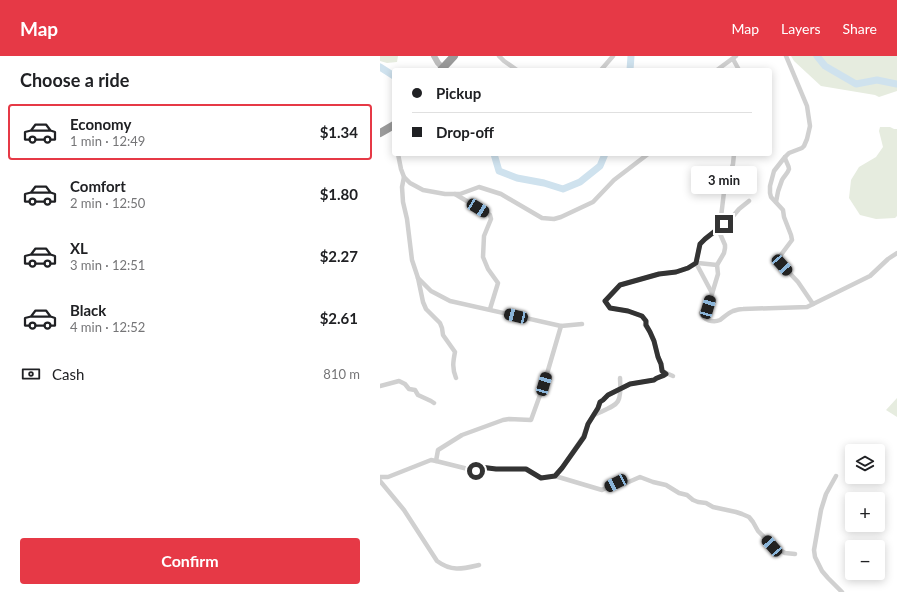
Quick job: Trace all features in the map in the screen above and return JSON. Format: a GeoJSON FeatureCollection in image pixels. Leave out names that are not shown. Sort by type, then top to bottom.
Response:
{"type":"FeatureCollection","features":[{"type":"Feature","properties":{"kind":"highway"},"geometry":{"type":"LineString","coordinates":[[443,68],[454,56]]}},
{"type":"Feature","properties":{"kind":"highway"},"geometry":{"type":"LineString","coordinates":[[380,133],[392,126]]}},
{"type":"Feature","properties":{"kind":"street"},"geometry":{"type":"LineString","coordinates":[[434,56],[441,68]]}},
{"type":"Feature","properties":{"kind":"street"},"geometry":{"type":"LineString","coordinates":[[499,56],[514,68]]}},
{"type":"Feature","properties":{"kind":"street"},"geometry":{"type":"LineString","coordinates":[[603,68],[613,56]]}},
{"type":"Feature","properties":{"kind":"street"},"geometry":{"type":"LineString","coordinates":[[786,56],[807,106],[810,126],[807,139],[802,148],[784,156],[774,171],[770,186],[770,193],[771,197],[783,210],[792,240],[780,256],[780,261],[798,282],[813,304]]}},
{"type":"Feature","properties":{"kind":"street"},"geometry":{"type":"LineString","coordinates":[[720,68],[734,57],[738,68]]}},
{"type":"Feature","properties":{"kind":"street"},"geometry":{"type":"LineString","coordinates":[[398,156],[400,170],[404,177],[410,183],[423,190],[445,194],[460,194],[479,187],[500,194],[542,218],[561,217],[593,202],[614,180],[645,156]]}},
{"type":"Feature","properties":{"kind":"street"},"geometry":{"type":"LineString","coordinates":[[734,156],[733,164],[724,192],[718,229],[725,248],[724,253],[717,265],[718,274],[708,307],[701,313],[704,319],[715,321],[720,320],[734,310],[807,307],[870,276],[888,259],[897,253]]}},
{"type":"Feature","properties":{"kind":"street"},"geometry":{"type":"LineString","coordinates":[[776,202],[780,186],[789,170],[784,156]]}},
{"type":"Feature","properties":{"kind":"street"},"geometry":{"type":"LineString","coordinates":[[404,177],[402,187],[403,202],[407,219],[412,260],[426,309],[440,323],[444,335],[455,352],[452,362],[453,371],[456,378]]}},
{"type":"Feature","properties":{"kind":"street"},"geometry":{"type":"LineString","coordinates":[[455,194],[490,215],[491,219],[484,236],[483,257],[488,269],[498,283],[490,309]]}},
{"type":"Feature","properties":{"kind":"street"},"geometry":{"type":"LineString","coordinates":[[712,293],[696,263],[700,244],[749,201]]}},
{"type":"Feature","properties":{"kind":"street"},"geometry":{"type":"LineString","coordinates":[[673,376],[662,371],[654,341],[646,325],[646,321],[642,316],[628,311],[610,308],[605,301],[620,285],[659,274],[676,272],[688,268],[696,263],[717,265]]}},
{"type":"Feature","properties":{"kind":"street"},"geometry":{"type":"LineString","coordinates":[[418,278],[425,286],[450,301],[561,326],[582,324]]}},
{"type":"Feature","properties":{"kind":"street"},"geometry":{"type":"LineString","coordinates":[[436,461],[438,450],[462,434],[503,420],[531,420],[544,384],[561,326]]}},
{"type":"Feature","properties":{"kind":"street"},"geometry":{"type":"LineString","coordinates":[[555,476],[584,437],[588,424],[600,402],[608,395],[630,384],[654,380],[666,374]]}},
{"type":"Feature","properties":{"kind":"street"},"geometry":{"type":"LineString","coordinates":[[594,415],[615,405],[618,402],[620,378]]}},
{"type":"Feature","properties":{"kind":"street"},"geometry":{"type":"LineString","coordinates":[[380,386],[399,381],[405,384],[409,389],[415,390],[418,395],[434,403]]}},
{"type":"Feature","properties":{"kind":"street"},"geometry":{"type":"LineString","coordinates":[[380,477],[388,477],[431,460],[476,471],[480,467],[496,469],[526,469],[541,478],[555,476],[602,490],[616,483],[624,484],[640,477],[666,485],[698,502],[742,514],[753,522],[758,531],[772,546],[785,553],[795,554]]}},
{"type":"Feature","properties":{"kind":"street"},"geometry":{"type":"LineString","coordinates":[[836,476],[826,494],[821,510],[814,557],[822,571],[842,592]]}},
{"type":"Feature","properties":{"kind":"street"},"geometry":{"type":"LineString","coordinates":[[380,481],[404,510],[436,561],[444,566],[454,569],[479,565]]}},
{"type":"Feature","properties":{"kind":"shaded area"},"geometry":{"type":"Polygon","coordinates":[[[380,56],[398,56],[397,62],[387,63],[380,61],[380,56]]]}},
{"type":"Feature","properties":{"kind":"shaded area"},"geometry":{"type":"Polygon","coordinates":[[[791,56],[897,56],[897,91],[879,97],[875,95],[821,86],[794,61],[791,56]]]}},
{"type":"Feature","properties":{"kind":"shaded area"},"geometry":{"type":"Polygon","coordinates":[[[880,127],[897,129],[897,216],[895,218],[876,219],[860,215],[849,198],[851,180],[859,167],[876,157],[883,147],[879,131],[880,127]]]}},
{"type":"Feature","properties":{"kind":"shaded area"},"geometry":{"type":"Polygon","coordinates":[[[897,398],[897,417],[886,410],[897,398]]]}},
{"type":"Feature","properties":{"kind":"waterway"},"geometry":{"type":"LineString","coordinates":[[630,68],[631,56]]}},
{"type":"Feature","properties":{"kind":"waterway"},"geometry":{"type":"LineString","coordinates":[[817,56],[825,66],[856,84],[877,80],[897,84]]}},
{"type":"Feature","properties":{"kind":"waterway"},"geometry":{"type":"LineString","coordinates":[[380,67],[392,75]]}},
{"type":"Feature","properties":{"kind":"waterway"},"geometry":{"type":"LineString","coordinates":[[495,156],[499,171],[517,178],[544,183],[563,189],[580,182],[600,166],[604,156]]}},
{"type":"Feature","properties":{"kind":"route"},"geometry":{"type":"LineString","coordinates":[[476,471],[480,467],[496,469],[526,469],[541,478],[555,476],[584,437],[588,424],[600,402],[608,395],[630,384],[654,380],[666,374],[662,371],[654,341],[646,325],[646,321],[642,316],[628,311],[610,308],[605,301],[620,285],[659,274],[676,272],[688,268],[696,263],[700,244],[724,224]]}}]}
